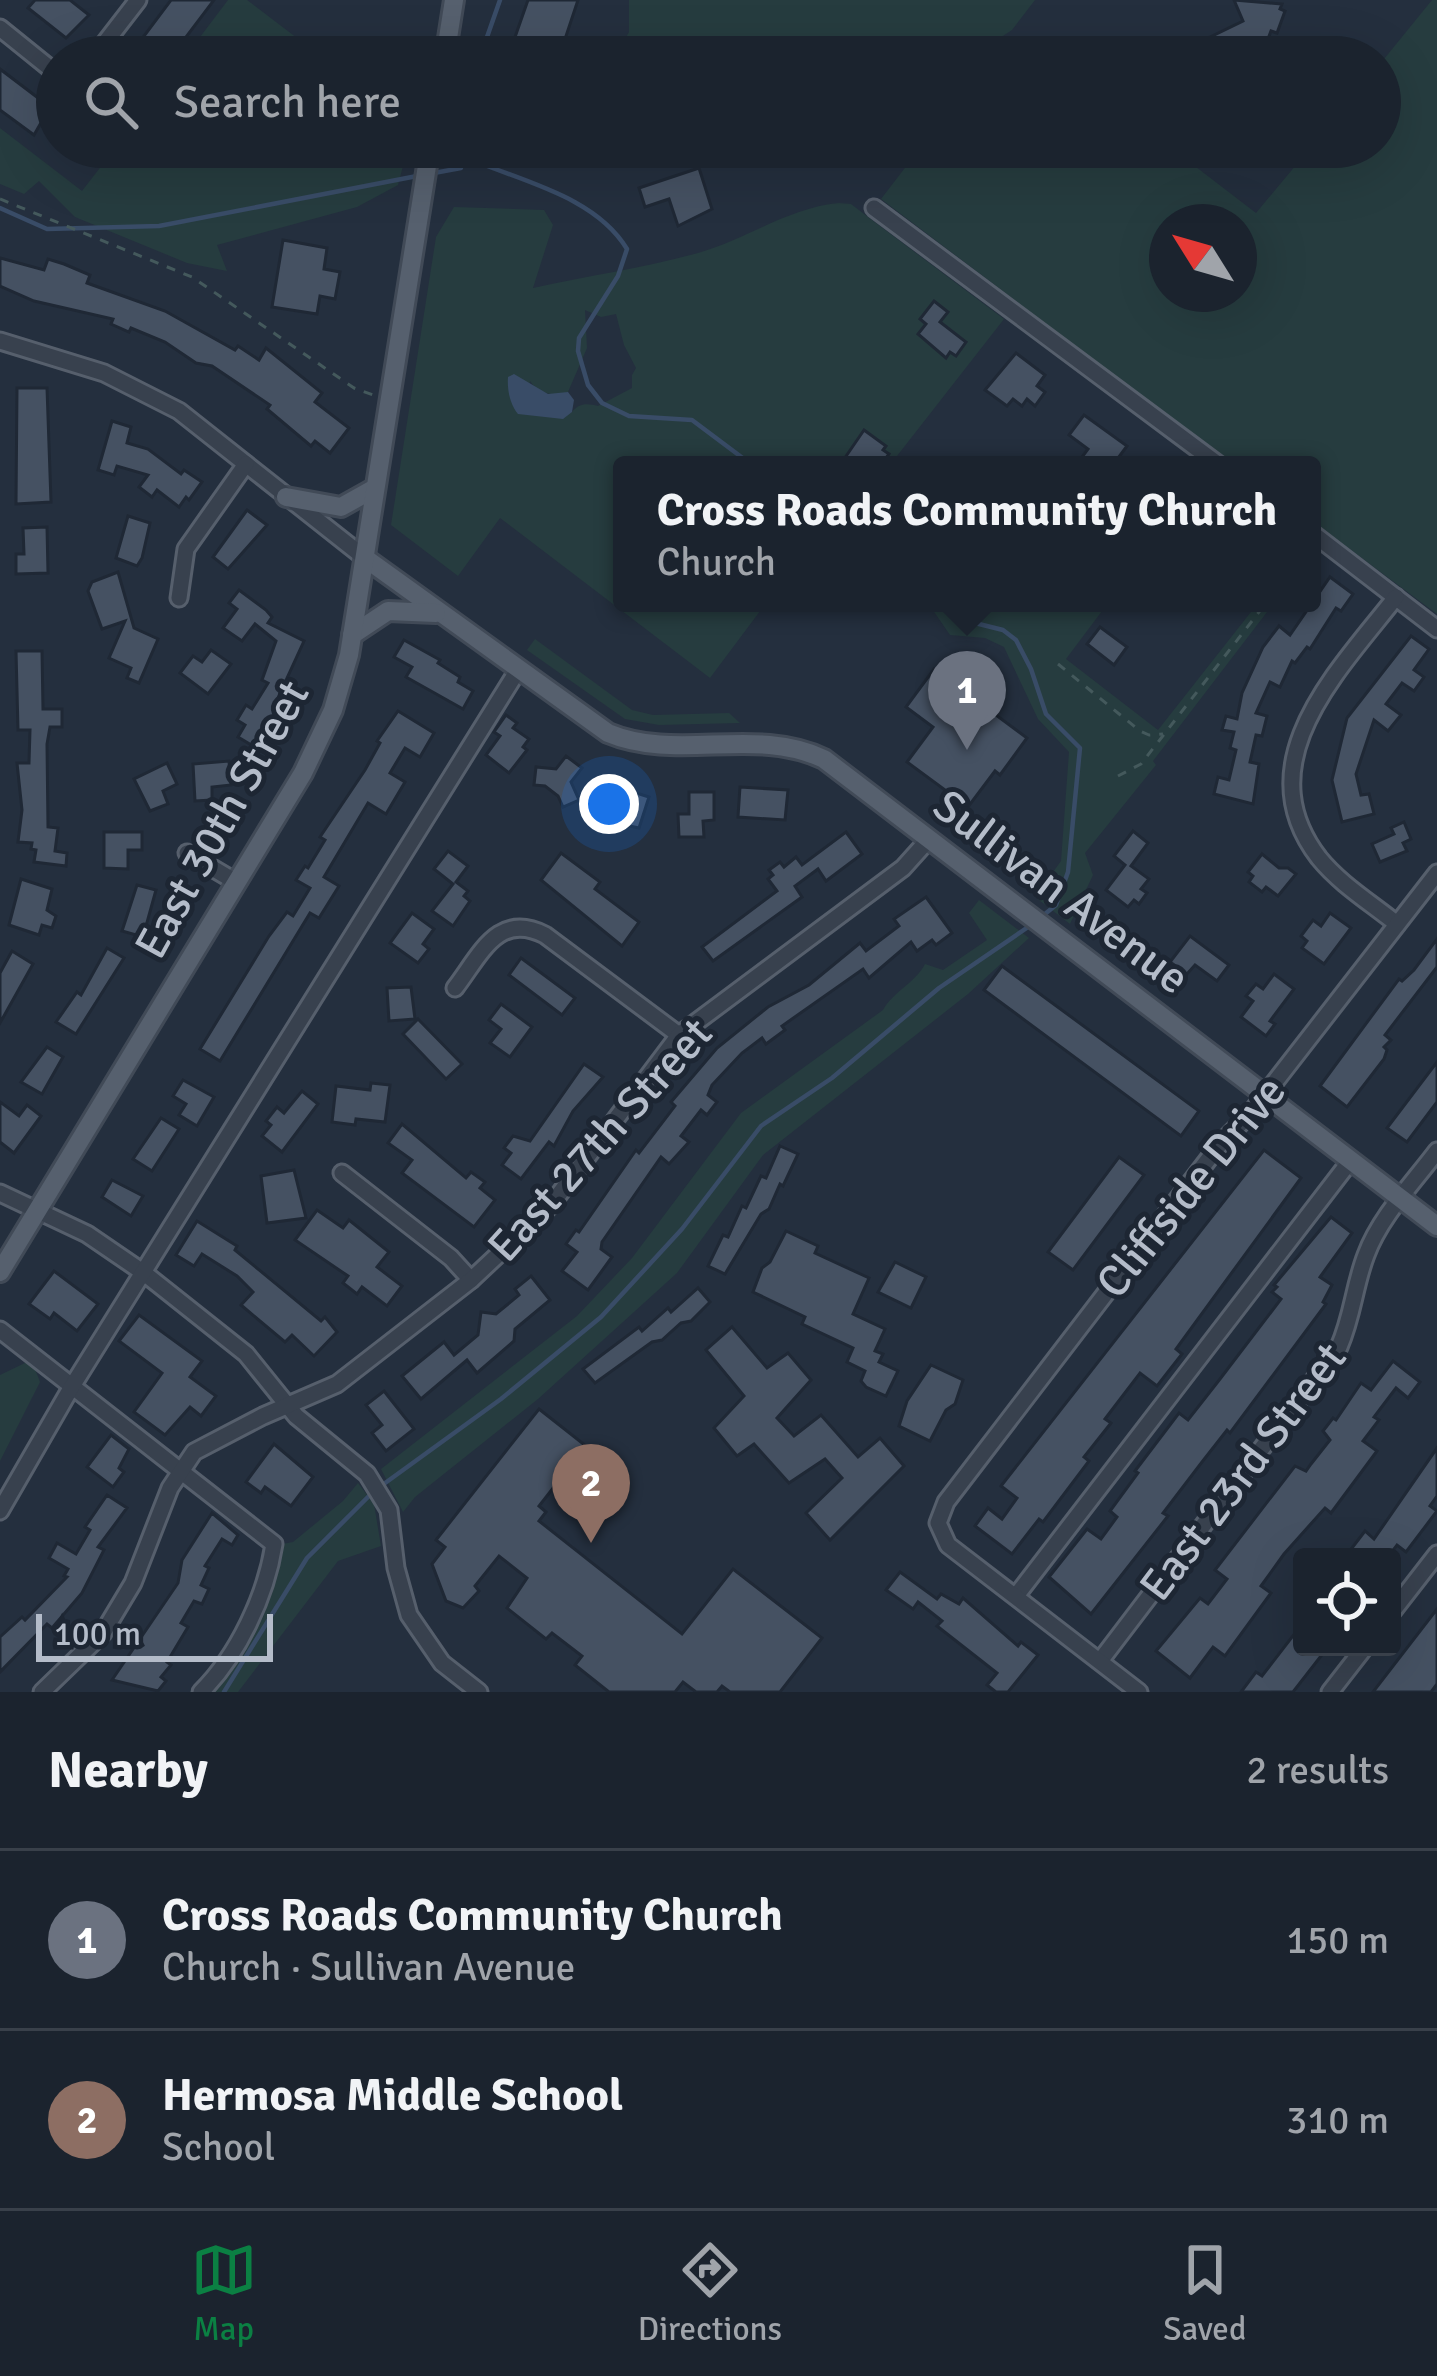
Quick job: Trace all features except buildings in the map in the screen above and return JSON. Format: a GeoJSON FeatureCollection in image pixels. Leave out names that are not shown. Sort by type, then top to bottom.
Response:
{"type":"FeatureCollection","features":[{"type":"Feature","properties":{"kind":"main road"},"geometry":{"type":"LineString","coordinates":[[448,36],[454,0]]}},
{"type":"Feature","properties":{"kind":"main road","name":"East 30th Street"},"geometry":{"type":"LineString","coordinates":[[0,1272],[323,734],[341,685],[352,634],[427,168]]}},
{"type":"Feature","properties":{"kind":"main road"},"geometry":{"type":"LineString","coordinates":[[286,497],[341,507],[375,488]]}},
{"type":"Feature","properties":{"kind":"main road","name":"Sullivan Avenue"},"geometry":{"type":"LineString","coordinates":[[365,558],[620,739],[656,745],[800,748],[833,766],[1437,1226]]}},
{"type":"Feature","properties":{"kind":"main road"},"geometry":{"type":"LineString","coordinates":[[352,634],[388,611],[440,613]]}},
{"type":"Feature","properties":{"kind":"street"},"geometry":{"type":"LineString","coordinates":[[110,36],[138,0]]}},
{"type":"Feature","properties":{"kind":"street"},"geometry":{"type":"LineString","coordinates":[[0,28],[36,57]]}},
{"type":"Feature","properties":{"kind":"street"},"geometry":{"type":"LineString","coordinates":[[874,208],[1207,456]]}},
{"type":"Feature","properties":{"kind":"street"},"geometry":{"type":"LineString","coordinates":[[0,341],[104,373],[178,411],[365,558]]}},
{"type":"Feature","properties":{"kind":"street"},"geometry":{"type":"LineString","coordinates":[[179,598],[183,558],[190,541],[246,464]]}},
{"type":"Feature","properties":{"kind":"street"},"geometry":{"type":"LineString","coordinates":[[1321,540],[1437,628]]}},
{"type":"Feature","properties":{"kind":"street"},"geometry":{"type":"LineString","coordinates":[[1396,597],[1310,710],[1298,741],[1293,785],[1300,821],[1317,855],[1397,924]]}},
{"type":"Feature","properties":{"kind":"street"},"geometry":{"type":"LineString","coordinates":[[0,1511],[71,1388],[518,670]]}},
{"type":"Feature","properties":{"kind":"street","name":"East 27th Street"},"geometry":{"type":"LineString","coordinates":[[42,1692],[103,1634],[133,1583],[179,1472],[194,1452],[358,1370],[471,1280],[551,1205],[679,1035],[903,868],[929,839]]}},
{"type":"Feature","properties":{"kind":"street"},"geometry":{"type":"LineString","coordinates":[[187,853],[236,882]]}},
{"type":"Feature","properties":{"kind":"street","name":"Cliffside Drive"},"geometry":{"type":"LineString","coordinates":[[1016,1596],[948,1544],[938,1523],[946,1502],[1220,1144],[1265,1095],[1437,873]]}},
{"type":"Feature","properties":{"kind":"street"},"geometry":{"type":"LineString","coordinates":[[455,988],[492,940],[506,928],[526,925],[545,934],[679,1035]]}},
{"type":"Feature","properties":{"kind":"street","name":"East 23rd Street"},"geometry":{"type":"LineString","coordinates":[[1100,1661],[1339,1348],[1353,1315],[1366,1254],[1437,1150]]}},
{"type":"Feature","properties":{"kind":"street"},"geometry":{"type":"LineString","coordinates":[[1139,1692],[1016,1596],[1351,1160]]}},
{"type":"Feature","properties":{"kind":"street"},"geometry":{"type":"LineString","coordinates":[[342,1173],[451,1258],[471,1280]]}},
{"type":"Feature","properties":{"kind":"street"},"geometry":{"type":"LineString","coordinates":[[0,1193],[87,1234],[144,1273],[246,1354],[286,1406],[358,1466],[380,1489],[389,1510],[396,1568],[410,1615],[442,1664],[479,1692]]}},
{"type":"Feature","properties":{"kind":"street"},"geometry":{"type":"LineString","coordinates":[[0,1330],[274,1544],[270,1567],[235,1648],[219,1675],[201,1692]]}},
{"type":"Feature","properties":{"kind":"street"},"geometry":{"type":"LineString","coordinates":[[1401,1600],[1437,1554]]}},
{"type":"Feature","properties":{"kind":"street"},"geometry":{"type":"LineString","coordinates":[[1330,1692],[1358,1656]]}},
{"type":"Feature","properties":{"kind":"path"},"geometry":{"type":"LineString","coordinates":[[0,199],[192,277],[354,388],[390,400]]}},
{"type":"Feature","properties":{"kind":"path"},"geometry":{"type":"LineString","coordinates":[[1118,776],[1141,764],[1259,612]]}},
{"type":"Feature","properties":{"kind":"path"},"geometry":{"type":"LineString","coordinates":[[1058,664],[1140,731],[1164,734]]}},
{"type":"Feature","properties":{"kind":"green space"},"geometry":{"type":"Polygon","coordinates":[[[228,0],[247,0],[294,36],[201,36],[228,0]]]}},
{"type":"Feature","properties":{"kind":"green space"},"geometry":{"type":"Polygon","coordinates":[[[629,0],[1035,0],[1003,36],[627,36],[629,0]]]}},
{"type":"Feature","properties":{"kind":"green space"},"geometry":{"type":"Polygon","coordinates":[[[1432,0],[1437,0],[1437,614],[1321,528],[1321,456],[1221,456],[881,199],[905,168],[1197,168],[1244,204],[1149,204],[1149,312],[1257,312],[1257,212],[1294,168],[1401,168],[1401,38],[1432,0]]]}},
{"type":"Feature","properties":{"kind":"green space"},"geometry":{"type":"Polygon","coordinates":[[[0,128],[36,156],[36,168],[52,168],[82,191],[100,168],[402,168],[398,185],[357,207],[217,245],[227,271],[187,263],[75,217],[39,181],[24,194],[0,184],[0,128]]]}},
{"type":"Feature","properties":{"kind":"green space"},"geometry":{"type":"Polygon","coordinates":[[[851,204],[1004,319],[897,456],[613,456],[613,604],[500,518],[458,576],[391,525],[436,237],[454,207],[544,210],[553,225],[533,288],[698,253],[820,206],[851,204]],[[585,310],[587,348],[568,392],[547,393],[530,381],[526,415],[572,412],[584,404],[598,406],[632,388],[636,368],[616,314],[601,317],[585,310]]]}},
{"type":"Feature","properties":{"kind":"green space"},"geometry":{"type":"Polygon","coordinates":[[[623,612],[759,612],[710,678],[623,612]]]}},
{"type":"Feature","properties":{"kind":"green space"},"geometry":{"type":"Polygon","coordinates":[[[934,612],[1101,612],[1066,659],[1158,730],[1251,612],[1267,612],[1085,853],[1093,875],[1070,924],[1035,897],[1061,861],[1069,752],[1038,719],[1004,647],[985,638],[950,635],[934,612]]]}},
{"type":"Feature","properties":{"kind":"green space"},"geometry":{"type":"Polygon","coordinates":[[[535,639],[632,710],[653,715],[729,713],[740,723],[659,725],[625,719],[527,650],[535,639]]]}},
{"type":"Feature","properties":{"kind":"green space"},"geometry":{"type":"Polygon","coordinates":[[[979,900],[1029,938],[968,994],[763,1155],[677,1273],[403,1512],[381,1469],[577,1316],[632,1258],[741,1113],[883,1010],[925,964],[943,970],[987,940],[969,913],[979,900]]]}},
{"type":"Feature","properties":{"kind":"green space"},"geometry":{"type":"Polygon","coordinates":[[[27,1362],[40,1382],[0,1461],[0,1375],[27,1362]]]}},
{"type":"Feature","properties":{"kind":"green space"},"geometry":{"type":"Polygon","coordinates":[[[358,1483],[374,1504],[381,1546],[338,1561],[238,1692],[190,1692],[229,1644],[265,1547],[293,1542],[358,1483]]]}},
{"type":"Feature","properties":{"kind":"water"},"geometry":{"type":"Polygon","coordinates":[[[514,374],[548,394],[568,392],[574,400],[572,412],[563,419],[518,414],[508,387],[508,377],[514,374]]]}},
{"type":"Feature","properties":{"kind":"waterway"},"geometry":{"type":"LineString","coordinates":[[487,36],[500,0]]}},
{"type":"Feature","properties":{"kind":"waterway"},"geometry":{"type":"LineString","coordinates":[[434,173],[461,168]]}},
{"type":"Feature","properties":{"kind":"waterway"},"geometry":{"type":"LineString","coordinates":[[492,168],[580,205],[627,249],[618,276],[579,338],[588,385],[602,403],[629,416],[692,420],[740,456]]}},
{"type":"Feature","properties":{"kind":"waterway"},"geometry":{"type":"LineString","coordinates":[[0,208],[47,229],[159,226],[417,176]]}},
{"type":"Feature","properties":{"kind":"waterway"},"geometry":{"type":"LineString","coordinates":[[951,612],[955,618],[1003,630],[1016,640],[1046,714],[1080,748],[1068,872],[1056,905],[1040,918]]}},
{"type":"Feature","properties":{"kind":"waterway"},"geometry":{"type":"LineString","coordinates":[[381,1486],[501,1399],[601,1317],[682,1229],[761,1126],[832,1078],[939,988],[1031,925]]}},
{"type":"Feature","properties":{"kind":"waterway"},"geometry":{"type":"LineString","coordinates":[[224,1692],[307,1558],[372,1493]]}},
{"type":"Feature","properties":{"kind":"place","name":"Cross Roads Community Church"},"geometry":{"type":"Point","coordinates":[967,750]}},
{"type":"Feature","properties":{"kind":"place","name":"Hermosa Middle School"},"geometry":{"type":"Point","coordinates":[591,1543]}}]}
